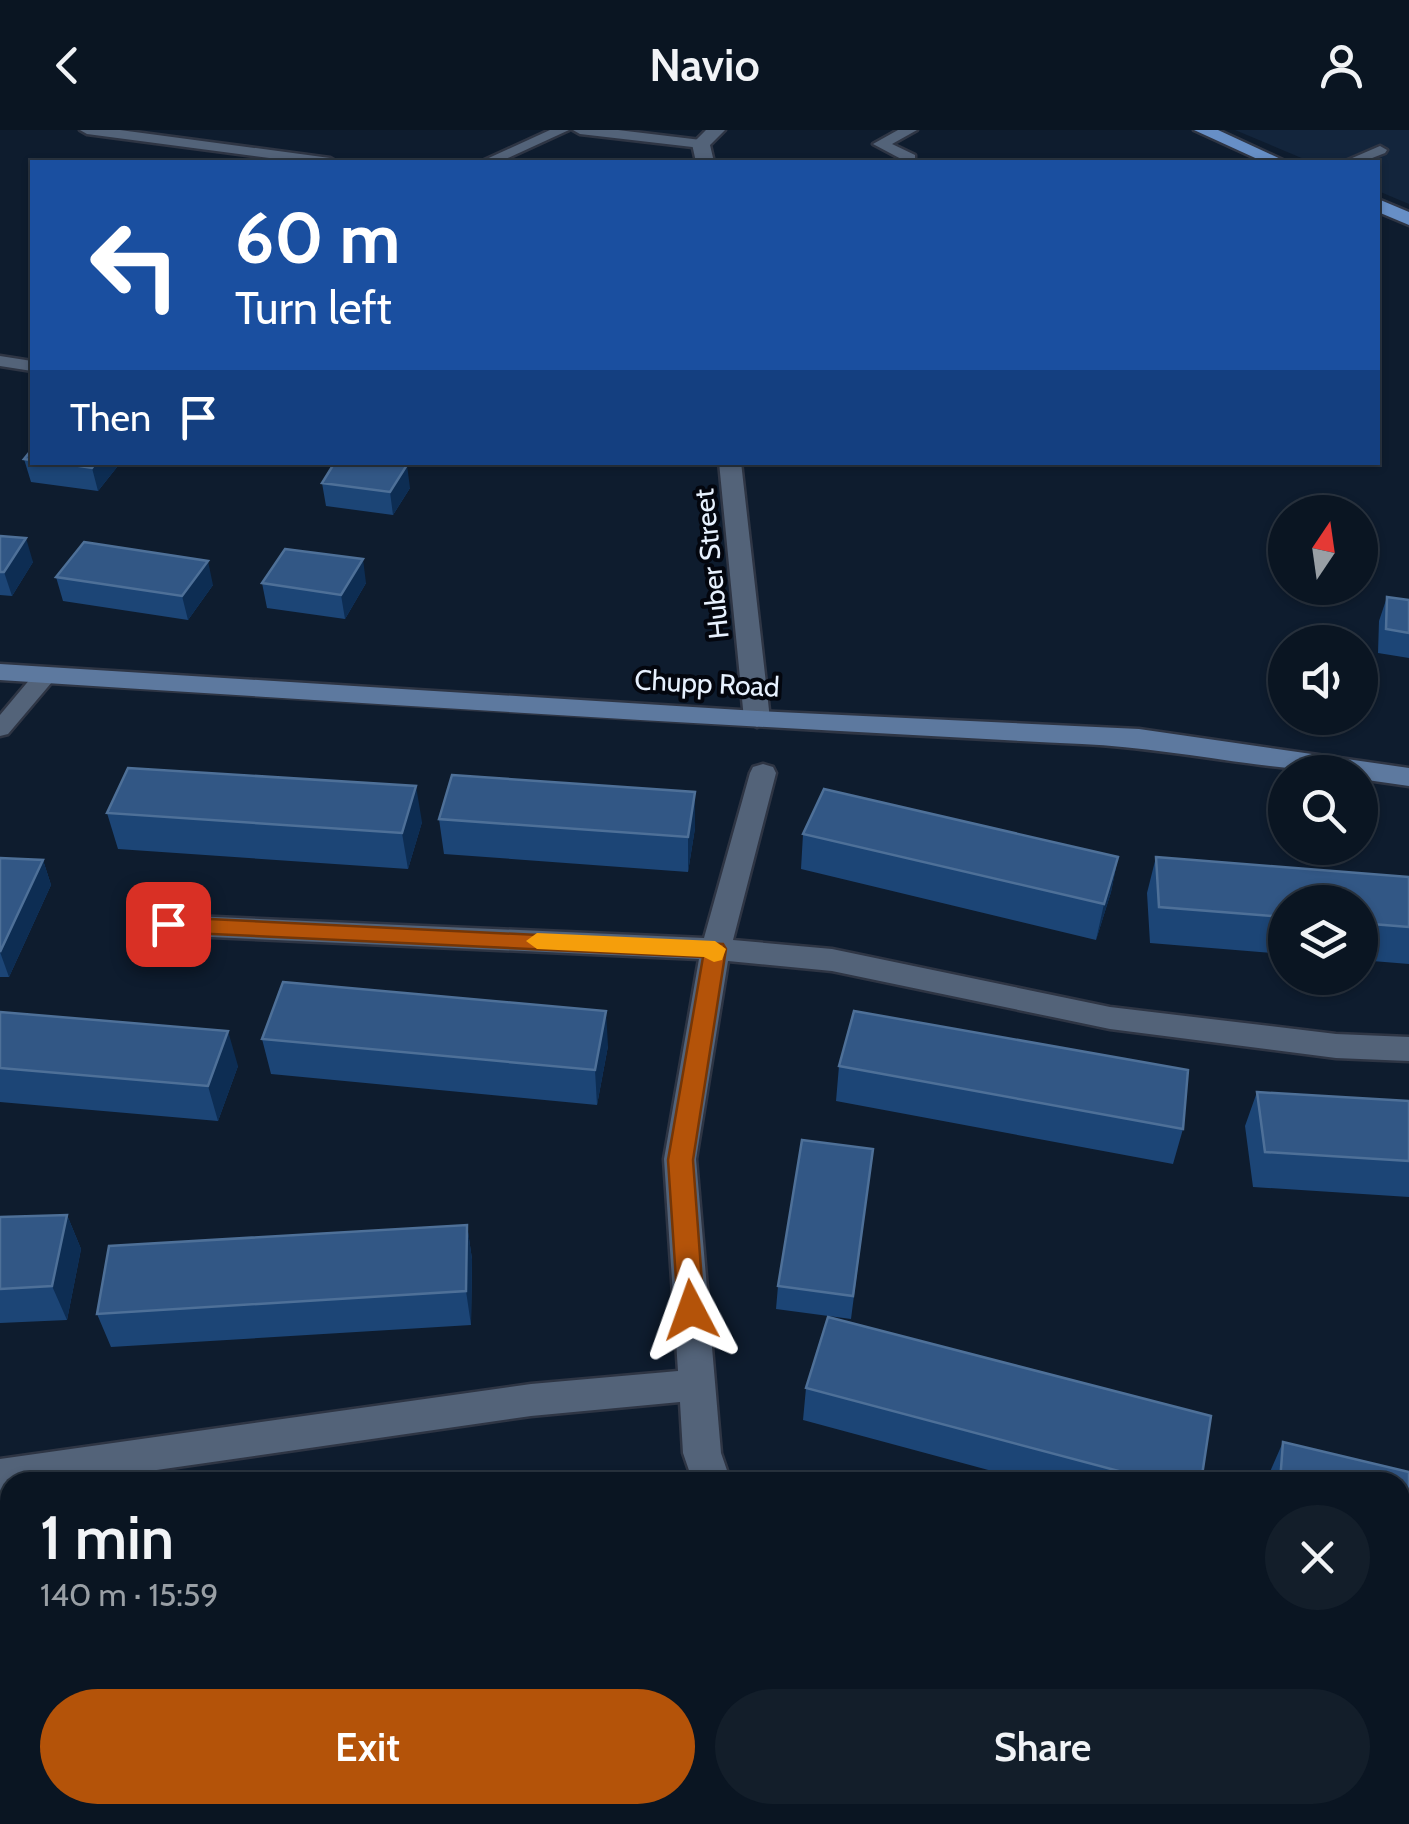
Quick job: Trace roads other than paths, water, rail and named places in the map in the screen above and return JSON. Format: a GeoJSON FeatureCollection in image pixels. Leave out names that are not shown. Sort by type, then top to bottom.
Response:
{"type":"FeatureCollection","features":[{"type":"Feature","properties":{"kind":"main road"},"geometry":{"type":"LineString","coordinates":[[1203,130],[1273,160]]}},
{"type":"Feature","properties":{"kind":"main road"},"geometry":{"type":"LineString","coordinates":[[1380,206],[1409,219]]}},
{"type":"Feature","properties":{"kind":"street"},"geometry":{"type":"LineString","coordinates":[[703,153],[716,130]]}},
{"type":"Feature","properties":{"kind":"street","name":"Huber Street"},"geometry":{"type":"LineString","coordinates":[[730,465],[757,719]]}},
{"type":"Feature","properties":{"kind":"street","name":"Chupp Road"},"geometry":{"type":"LineString","coordinates":[[0,672],[757,719],[1139,738],[1409,778]]}},
{"type":"Feature","properties":{"kind":"street"},"geometry":{"type":"LineString","coordinates":[[709,1472],[702,1453],[680,1160],[715,949],[763,773]]}},
{"type":"Feature","properties":{"kind":"street"},"geometry":{"type":"LineString","coordinates":[[168,924],[715,949],[832,960],[1110,1018],[1336,1046],[1409,1048]]}},
{"type":"Feature","properties":{"kind":"street"},"geometry":{"type":"LineString","coordinates":[[28,1472],[531,1400],[696,1385]]}},
{"type":"Feature","properties":{"kind":"lane"},"geometry":{"type":"LineString","coordinates":[[87,130],[315,160]]}},
{"type":"Feature","properties":{"kind":"lane"},"geometry":{"type":"LineString","coordinates":[[491,160],[562,130]]}},
{"type":"Feature","properties":{"kind":"lane"},"geometry":{"type":"LineString","coordinates":[[580,130],[703,153]]}},
{"type":"Feature","properties":{"kind":"lane"},"geometry":{"type":"LineString","coordinates":[[910,130],[880,144],[910,158]]}},
{"type":"Feature","properties":{"kind":"lane"},"geometry":{"type":"LineString","coordinates":[[1355,160],[1380,150]]}},
{"type":"Feature","properties":{"kind":"lane"},"geometry":{"type":"LineString","coordinates":[[0,360],[30,366]]}},
{"type":"Feature","properties":{"kind":"lane"},"geometry":{"type":"LineString","coordinates":[[0,730],[44,677]]}}]}
